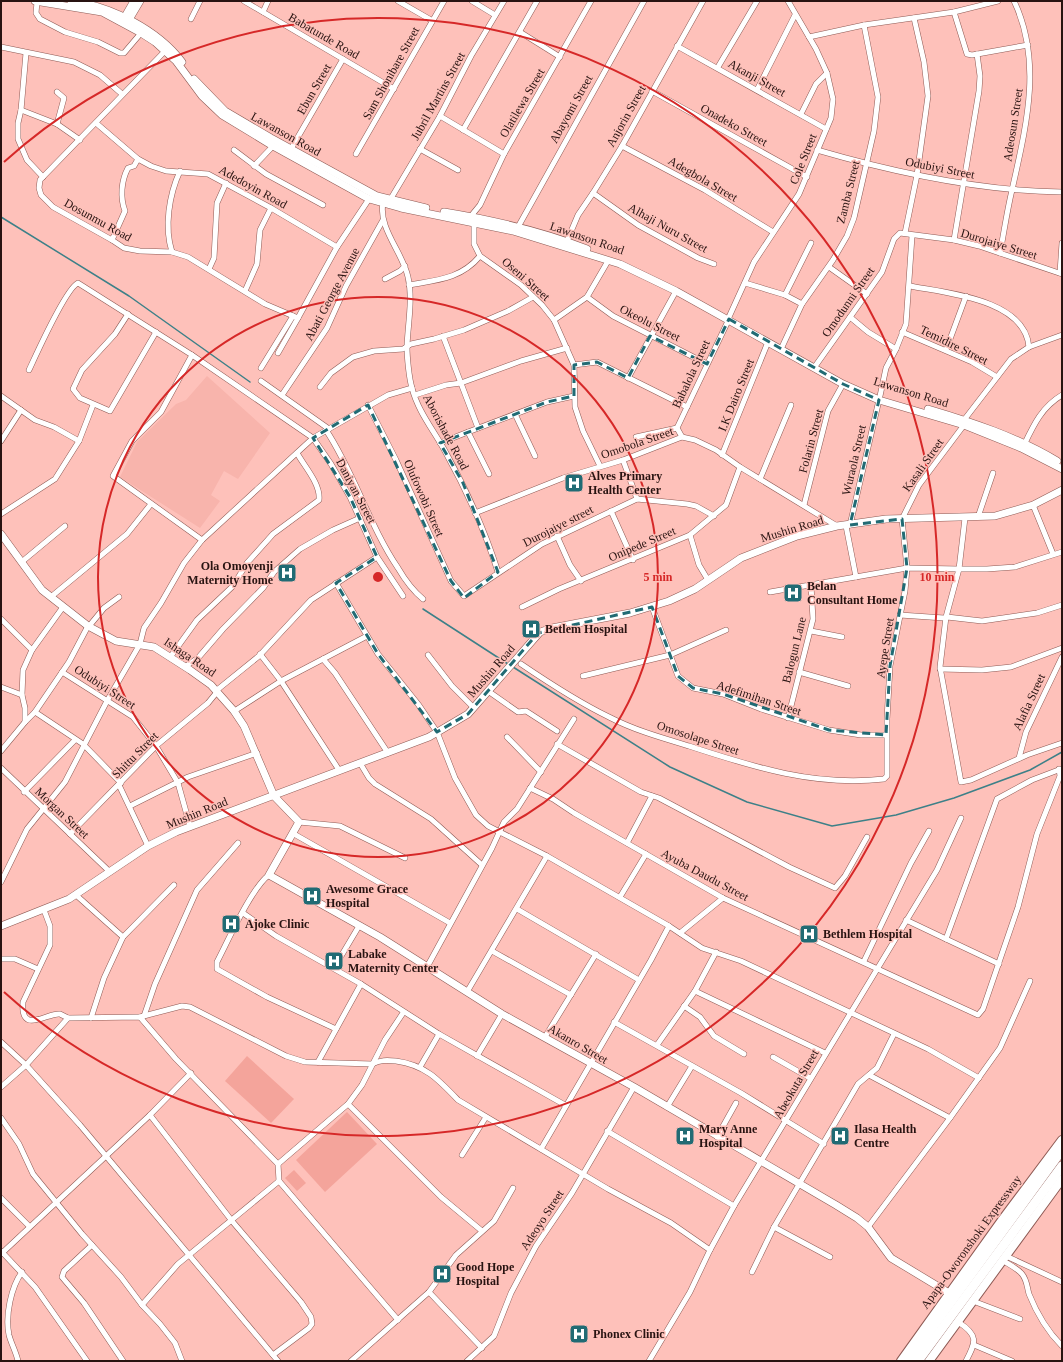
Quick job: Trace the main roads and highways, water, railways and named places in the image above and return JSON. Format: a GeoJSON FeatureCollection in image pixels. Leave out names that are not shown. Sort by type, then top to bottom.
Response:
{"type":"FeatureCollection","features":[{"type":"Feature","properties":{"kind":"highway","name":"Apapa-Oworonshoki Expressway"},"geometry":{"type":"LineString","coordinates":[[908,1361],[1062,1150]]}},
{"type":"Feature","properties":{"kind":"highway"},"geometry":{"type":"LineString","coordinates":[[918,1361],[1062,1166]]}},
{"type":"Feature","properties":{"kind":"main road"},"geometry":{"type":"LineString","coordinates":[[36,1],[95,10],[125,22]]}},
{"type":"Feature","properties":{"kind":"main road"},"geometry":{"type":"LineString","coordinates":[[72,1],[100,6],[125,22]]}},
{"type":"Feature","properties":{"kind":"main road"},"geometry":{"type":"LineString","coordinates":[[125,22],[134,1]]}},
{"type":"Feature","properties":{"kind":"main road"},"geometry":{"type":"LineString","coordinates":[[125,22],[140,1]]}},
{"type":"Feature","properties":{"kind":"main road","name":"Lawanson Road"},"geometry":{"type":"LineString","coordinates":[[125,22],[140,34],[155,42],[176,61],[199,92],[216,111],[387,202],[526,235],[640,272],[729,318],[768,342],[843,384],[880,398],[964,422],[1024,444],[1062,464]]}},
{"type":"Feature","properties":{"kind":"main road","name":"Lawanson Road"},"geometry":{"type":"LineString","coordinates":[[125,22],[169,47],[198,84],[217,105],[272,146],[369,199],[471,216],[567,241],[644,271],[782,347],[880,398]]}},
{"type":"Feature","properties":{"kind":"main road","name":"Lawanson Road"},"geometry":{"type":"LineString","coordinates":[[964,422],[1021,448],[1062,469]]}},
{"type":"Feature","properties":{"kind":"main road","name":"Mushin Road"},"geometry":{"type":"LineString","coordinates":[[1,926],[44,910],[76,895],[148,846],[190,826],[273,794],[388,753],[437,732],[458,720],[474,708],[505,671],[518,663],[540,632],[552,628],[652,607],[682,596],[727,566],[758,550],[797,536],[837,526],[873,521],[995,516],[1033,505],[1062,490]]}},
{"type":"Feature","properties":{"kind":"main road","name":"Ishaga Road"},"geometry":{"type":"LineString","coordinates":[[1,530],[24,560],[34,576],[52,596],[89,626]]}},
{"type":"Feature","properties":{"kind":"main road","name":"Ishaga Road"},"geometry":{"type":"LineString","coordinates":[[1,534],[42,590],[89,626],[116,641],[152,645],[186,666],[217,691],[238,716],[257,753],[273,794]]}},
{"type":"Feature","properties":{"kind":"main road","name":"Ishaga Road"},"geometry":{"type":"LineString","coordinates":[[140,643],[159,650],[201,677],[236,710],[247,727],[266,769],[274,789],[273,794]]}},
{"type":"Feature","properties":{"kind":"main road","name":"Akanro Street"},"geometry":{"type":"LineString","coordinates":[[273,794],[299,822],[294,834],[269,875],[359,926],[502,1014],[634,1088],[857,1218],[868,1227],[891,1258],[949,1293]]}},
{"type":"Feature","properties":{"kind":"main road","name":"Apapa-Oworonshoki Expressway"},"geometry":{"type":"LineString","coordinates":[[901,1361],[949,1293],[1062,1140]]}},
{"type":"Feature","properties":{"kind":"main road"},"geometry":{"type":"LineString","coordinates":[[929,1361],[1062,1180]]}},
{"type":"Feature","properties":{"kind":"waterway"},"geometry":{"type":"LineString","coordinates":[[1,217],[129,296],[250,382]]}},
{"type":"Feature","properties":{"kind":"waterway"},"geometry":{"type":"LineString","coordinates":[[423,609],[508,664]]}},
{"type":"Feature","properties":{"kind":"waterway"},"geometry":{"type":"LineString","coordinates":[[513,667],[670,767],[747,802],[832,826],[896,815],[954,798],[1030,770],[1062,752]]}},
{"type":"Feature","properties":{"kind":"place","name":"Alves Primary Health Center"},"geometry":{"type":"Point","coordinates":[574,483]}},
{"type":"Feature","properties":{"kind":"place","name":"Ola Omoyenji Maternity Home"},"geometry":{"type":"Point","coordinates":[287,573]}},
{"type":"Feature","properties":{"kind":"place","name":"Belan Consultant Home"},"geometry":{"type":"Point","coordinates":[793,593]}},
{"type":"Feature","properties":{"kind":"place","name":"Betlem Hospital"},"geometry":{"type":"Point","coordinates":[531,629]}},
{"type":"Feature","properties":{"kind":"place","name":"Awesome Grace Hospital"},"geometry":{"type":"Point","coordinates":[312,896]}},
{"type":"Feature","properties":{"kind":"place","name":"Ajoke Clinic"},"geometry":{"type":"Point","coordinates":[231,924]}},
{"type":"Feature","properties":{"kind":"place","name":"Bethlem Hospital"},"geometry":{"type":"Point","coordinates":[809,934]}},
{"type":"Feature","properties":{"kind":"place","name":"Labake Maternity Center"},"geometry":{"type":"Point","coordinates":[334,961]}},
{"type":"Feature","properties":{"kind":"place","name":"Mary Anne Hospital"},"geometry":{"type":"Point","coordinates":[685,1136]}},
{"type":"Feature","properties":{"kind":"place","name":"Ilasa Health Centre"},"geometry":{"type":"Point","coordinates":[840,1136]}},
{"type":"Feature","properties":{"kind":"place","name":"Good Hope Hospital"},"geometry":{"type":"Point","coordinates":[442,1274]}},
{"type":"Feature","properties":{"kind":"place","name":"Phonex Clinic"},"geometry":{"type":"Point","coordinates":[579,1334]}}]}
